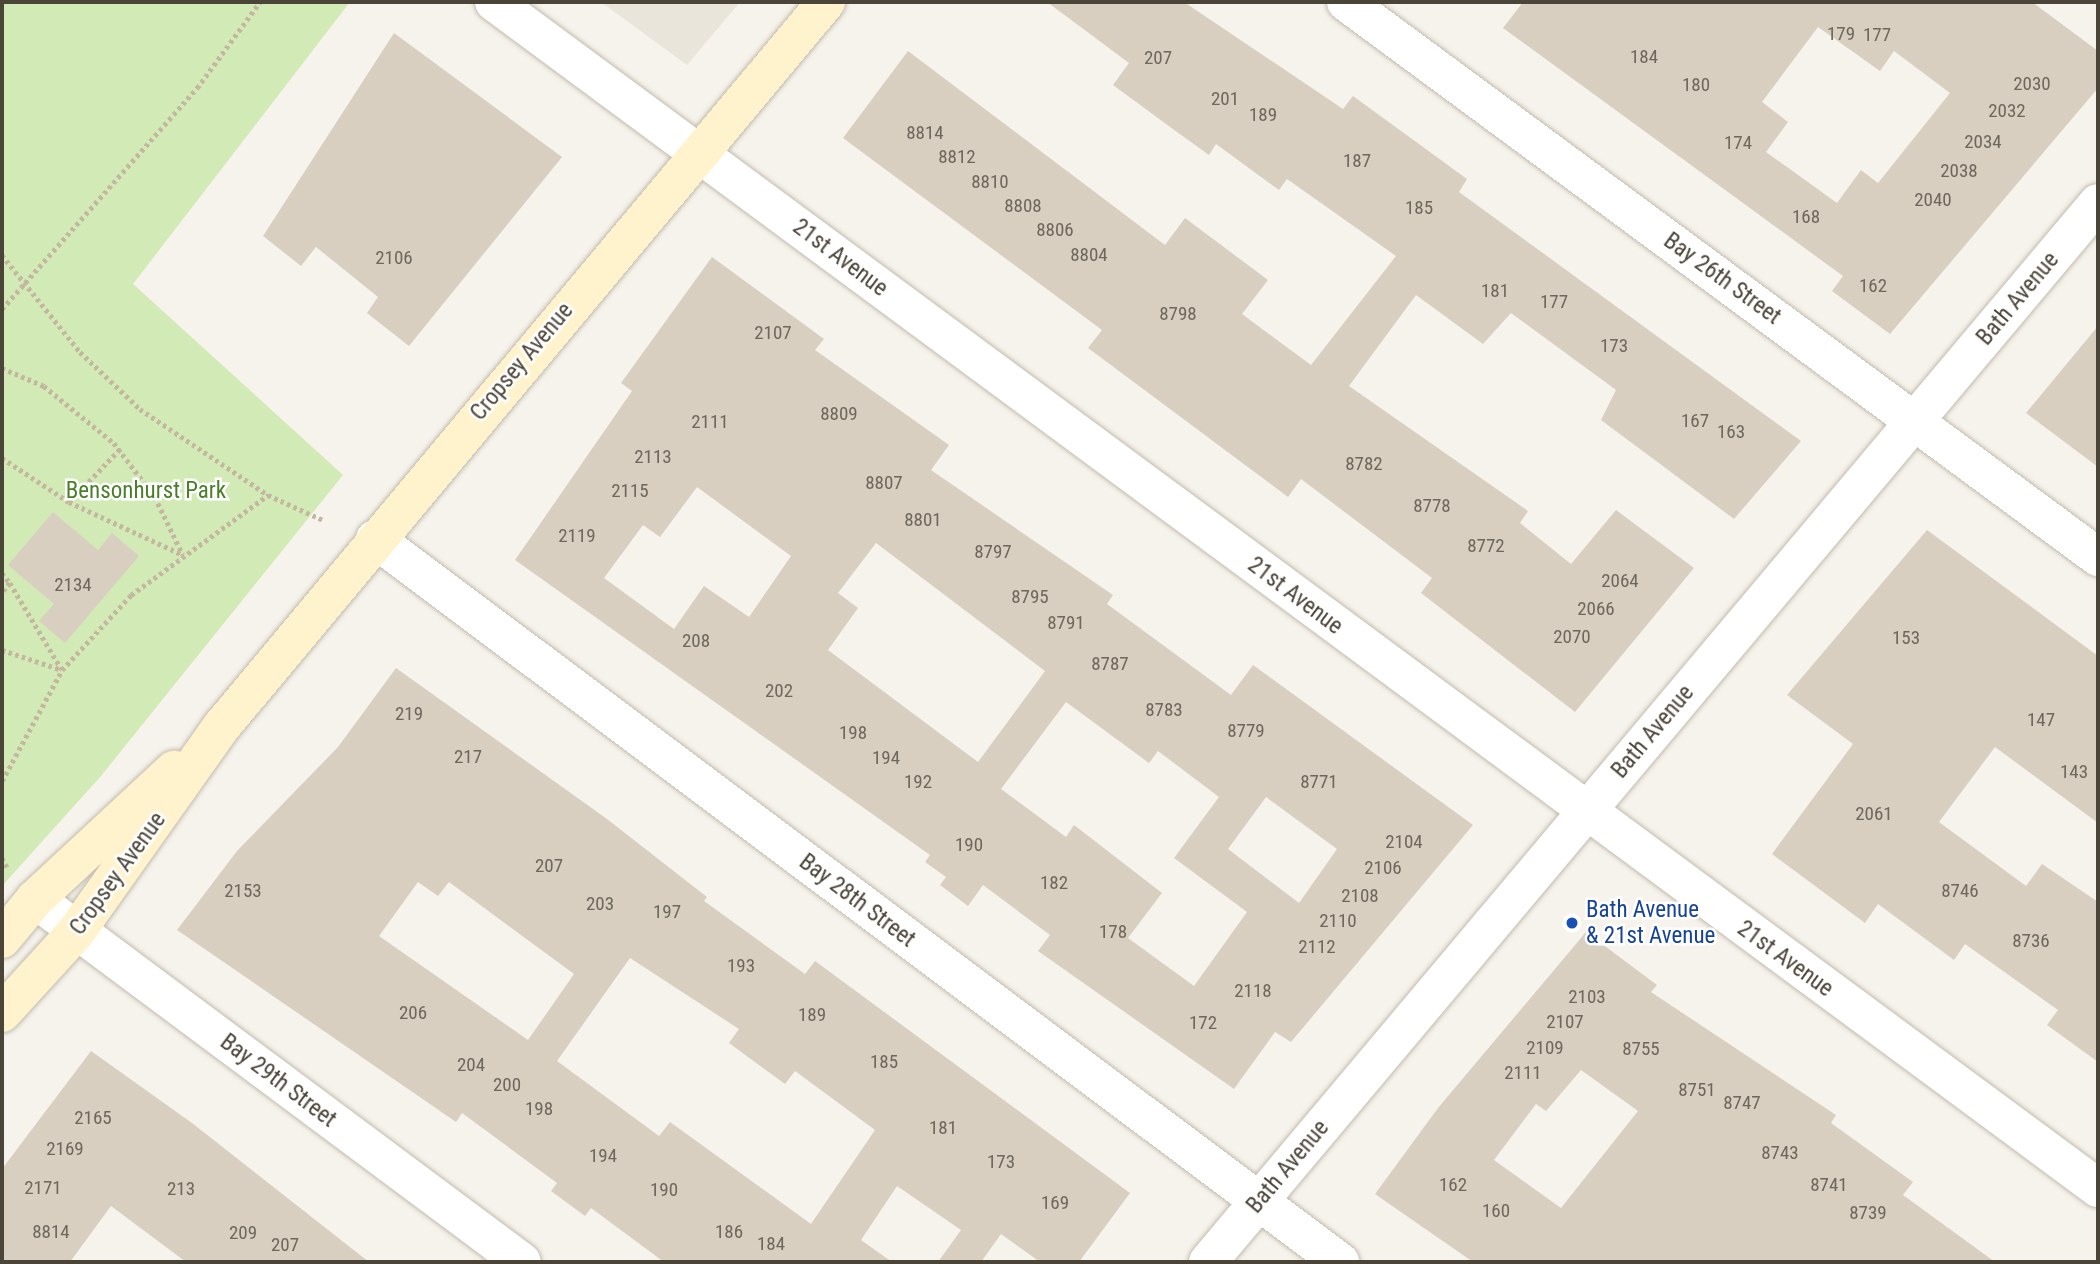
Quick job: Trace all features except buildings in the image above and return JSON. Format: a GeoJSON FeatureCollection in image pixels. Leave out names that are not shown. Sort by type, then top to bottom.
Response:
{"type":"FeatureCollection","features":[{"type":"Feature","properties":{"kind":"main road","name":"Cropsey Avenue"},"geometry":{"type":"LineString","coordinates":[[2,1013],[76,932],[222,726],[375,539],[826,2]]}},
{"type":"Feature","properties":{"kind":"main road","name":"Cropsey Avenue"},"geometry":{"type":"LineString","coordinates":[[2,939],[34,899],[222,726]]}},
{"type":"Feature","properties":{"kind":"street","name":"21st Avenue"},"geometry":{"type":"LineString","coordinates":[[494,2],[1585,812],[2098,1188]]}},
{"type":"Feature","properties":{"kind":"street","name":"Bay 26th Street"},"geometry":{"type":"LineString","coordinates":[[1346,2],[2098,557]]}},
{"type":"Feature","properties":{"kind":"street","name":"Bath Avenue"},"geometry":{"type":"LineString","coordinates":[[1208,1262],[2098,203]]}},
{"type":"Feature","properties":{"kind":"street","name":"Bay 28th Street"},"geometry":{"type":"LineString","coordinates":[[375,539],[1340,1262]]}},
{"type":"Feature","properties":{"kind":"street","name":"Bay 29th Street"},"geometry":{"type":"LineString","coordinates":[[34,899],[522,1262]]}},
{"type":"Feature","properties":{"kind":"path"},"geometry":{"type":"LineString","coordinates":[[2,309],[197,88],[260,2]]}},
{"type":"Feature","properties":{"kind":"path"},"geometry":{"type":"LineString","coordinates":[[2,255],[24,286],[140,409],[268,495],[323,520]]}},
{"type":"Feature","properties":{"kind":"path"},"geometry":{"type":"LineString","coordinates":[[2,368],[79,410],[120,449],[155,497],[183,555]]}},
{"type":"Feature","properties":{"kind":"path"},"geometry":{"type":"LineString","coordinates":[[69,502],[120,449]]}},
{"type":"Feature","properties":{"kind":"path"},"geometry":{"type":"LineString","coordinates":[[2,458],[69,502],[183,555]]}},
{"type":"Feature","properties":{"kind":"path"},"geometry":{"type":"LineString","coordinates":[[2,781],[62,670],[131,595],[268,495]]}},
{"type":"Feature","properties":{"kind":"path"},"geometry":{"type":"LineString","coordinates":[[2,573],[62,670]]}},
{"type":"Feature","properties":{"kind":"path"},"geometry":{"type":"LineString","coordinates":[[2,593],[10,583]]}},
{"type":"Feature","properties":{"kind":"path"},"geometry":{"type":"LineString","coordinates":[[2,650],[62,670]]}},
{"type":"Feature","properties":{"kind":"shaded area"},"geometry":{"type":"Polygon","coordinates":[[[601,2],[740,2],[687,65],[601,2]]]}},
{"type":"Feature","properties":{"kind":"green space","name":"Bensonhurst Park"},"geometry":{"type":"Polygon","coordinates":[[[2,2],[350,2],[133,284],[343,475],[101,776],[2,886],[2,2]]]}},
{"type":"Feature","properties":{"kind":"place","name":"Bath Avenue & 21st Avenue"},"geometry":{"type":"Point","coordinates":[1572,923]}}]}
